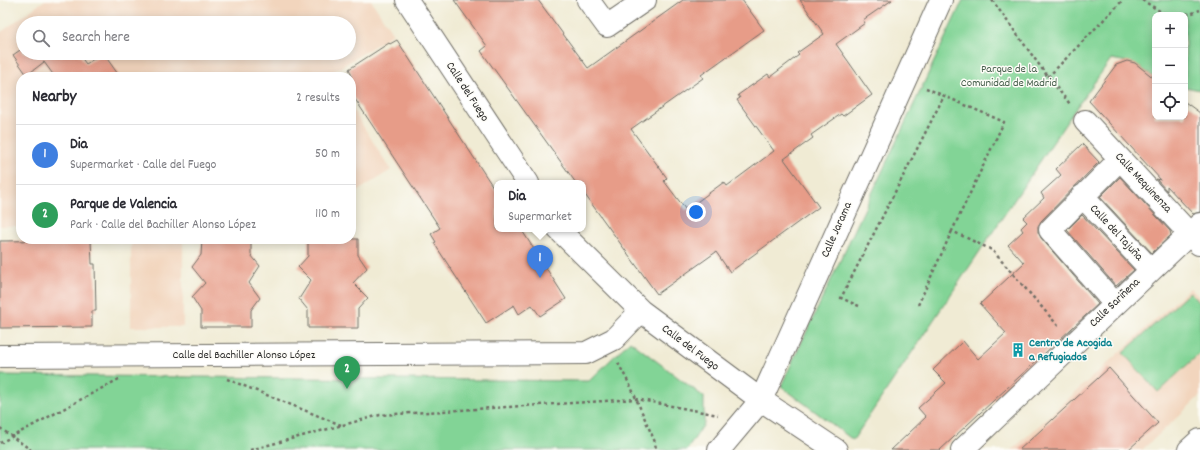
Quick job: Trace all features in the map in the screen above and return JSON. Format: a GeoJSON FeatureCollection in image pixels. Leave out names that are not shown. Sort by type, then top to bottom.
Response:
{"type":"FeatureCollection","features":[{"type":"Feature","properties":{"kind":"street","name":"Calle del Fuego"},"geometry":{"type":"LineString","coordinates":[[407,0],[526,180]]}},
{"type":"Feature","properties":{"kind":"street"},"geometry":{"type":"LineString","coordinates":[[588,0],[607,26],[645,0]]}},
{"type":"Feature","properties":{"kind":"street","name":"Calle Jarama"},"geometry":{"type":"LineString","coordinates":[[719,450],[761,400],[941,0]]}},
{"type":"Feature","properties":{"kind":"street","name":"Calle Mequinenza"},"geometry":{"type":"LineString","coordinates":[[1085,121],[1120,159],[1197,234]]}},
{"type":"Feature","properties":{"kind":"street"},"geometry":{"type":"LineString","coordinates":[[1115,304],[1050,230],[1120,159]]}},
{"type":"Feature","properties":{"kind":"street","name":"Calle del Tajuña"},"geometry":{"type":"LineString","coordinates":[[1082,196],[1150,270]]}},
{"type":"Feature","properties":{"kind":"street","name":"Calle del Fuego"},"geometry":{"type":"LineString","coordinates":[[561,232],[640,311],[761,400],[836,450]]}},
{"type":"Feature","properties":{"kind":"street","name":"Calle Sariñena"},"geometry":{"type":"LineString","coordinates":[[962,450],[1150,270],[1197,234]]}},
{"type":"Feature","properties":{"kind":"street","name":"Calle del Bachiller Alonso López"},"geometry":{"type":"LineString","coordinates":[[0,356],[586,353],[614,339],[640,311]]}},
{"type":"Feature","properties":{"kind":"street"},"geometry":{"type":"LineString","coordinates":[[1189,450],[1200,440]]}},
{"type":"Feature","properties":{"kind":"path"},"geometry":{"type":"LineString","coordinates":[[992,0],[1048,77],[1085,121]]}},
{"type":"Feature","properties":{"kind":"path"},"geometry":{"type":"LineString","coordinates":[[1048,77],[1123,0]]}},
{"type":"Feature","properties":{"kind":"path"},"geometry":{"type":"LineString","coordinates":[[1142,0],[1162,13],[1190,14],[1200,10]]}},
{"type":"Feature","properties":{"kind":"path"},"geometry":{"type":"LineString","coordinates":[[906,78],[1004,122],[918,305]]}},
{"type":"Feature","properties":{"kind":"path"},"geometry":{"type":"LineString","coordinates":[[859,306],[840,298],[944,96]]}},
{"type":"Feature","properties":{"kind":"path"},"geometry":{"type":"LineString","coordinates":[[952,231],[992,250],[1073,343]]}},
{"type":"Feature","properties":{"kind":"path"},"geometry":{"type":"LineString","coordinates":[[606,343],[636,399],[655,442],[656,450]]}},
{"type":"Feature","properties":{"kind":"path"},"geometry":{"type":"LineString","coordinates":[[220,376],[342,425]]}},
{"type":"Feature","properties":{"kind":"path"},"geometry":{"type":"LineString","coordinates":[[0,443],[122,377]]}},
{"type":"Feature","properties":{"kind":"path"},"geometry":{"type":"LineString","coordinates":[[250,450],[380,416],[636,399],[744,420]]}},
{"type":"Feature","properties":{"kind":"path"},"geometry":{"type":"LineString","coordinates":[[0,428],[31,450]]}},
{"type":"Feature","properties":{"kind":"shaded area"},"geometry":{"type":"Polygon","coordinates":[[[45,0],[371,0],[393,34],[356,57],[356,16],[23,16],[45,0]]]}},
{"type":"Feature","properties":{"kind":"shaded area"},"geometry":{"type":"Polygon","coordinates":[[[16,21],[16,60],[352,60],[333,72],[16,72],[16,226],[0,226],[0,33],[16,21]]]}},
{"type":"Feature","properties":{"kind":"shaded area"},"geometry":{"type":"Polygon","coordinates":[[[356,115],[391,170],[356,192],[356,115]]]}},
{"type":"Feature","properties":{"kind":"shaded area"},"geometry":{"type":"Polygon","coordinates":[[[131,244],[183,244],[183,327],[131,327],[131,244]]]}},
{"type":"Feature","properties":{"kind":"shaded area"},"geometry":{"type":"Polygon","coordinates":[[[1190,288],[1200,298],[1200,396],[1142,450],[1012,450],[1190,288]]]}},
{"type":"Feature","properties":{"kind":"green space","name":"Parque de la Comunidad de Madrid"},"geometry":{"type":"Polygon","coordinates":[[[963,0],[1200,0],[1200,90],[1188,88],[1188,12],[1152,12],[1152,76],[1134,63],[1111,59],[1074,111],[853,440],[781,386],[963,0]]]}},
{"type":"Feature","properties":{"kind":"green space"},"geometry":{"type":"Polygon","coordinates":[[[1190,292],[1200,303],[1200,353],[1158,392],[1123,353],[1190,292]]]}},
{"type":"Feature","properties":{"kind":"green space"},"geometry":{"type":"Polygon","coordinates":[[[630,341],[704,397],[704,424],[687,450],[0,450],[0,375],[589,381],[630,341]]]}},
{"type":"Feature","properties":{"kind":"building"},"geometry":{"type":"Polygon","coordinates":[[[454,0],[538,0],[588,68],[683,0],[742,0],[764,30],[701,75],[703,78],[631,129],[667,178],[664,181],[686,210],[724,182],[727,186],[774,151],[737,100],[740,98],[738,95],[768,74],[770,77],[799,55],[797,53],[824,34],[800,0],[892,0],[863,20],[865,23],[836,44],[872,95],[843,116],[841,114],[811,135],[813,138],[784,159],[819,207],[730,272],[716,252],[657,294],[586,196],[586,180],[574,180],[481,51],[487,46],[454,0]]]}},
{"type":"Feature","properties":{"kind":"building"},"geometry":{"type":"Polygon","coordinates":[[[397,40],[494,188],[494,232],[523,232],[566,299],[540,316],[532,305],[519,314],[514,305],[486,323],[434,243],[436,242],[431,234],[440,228],[356,101],[356,72],[350,72],[349,69],[389,43],[390,44],[397,40]]]}},
{"type":"Feature","properties":{"kind":"building"},"geometry":{"type":"Polygon","coordinates":[[[16,60],[83,60],[86,64],[92,60],[108,60],[116,72],[51,72],[44,62],[31,72],[25,72],[16,60]]]}},
{"type":"Feature","properties":{"kind":"building"},"geometry":{"type":"Polygon","coordinates":[[[1127,61],[1135,63],[1152,77],[1152,120],[1188,120],[1188,104],[1200,113],[1200,212],[1193,214],[1167,186],[1167,191],[1156,179],[1161,180],[1089,101],[1116,65],[1127,61]]]}},
{"type":"Feature","properties":{"kind":"building"},"geometry":{"type":"Polygon","coordinates":[[[1082,144],[1099,162],[1041,221],[1038,226],[1038,232],[1041,238],[1098,304],[940,450],[891,450],[926,417],[918,408],[946,383],[933,370],[963,341],[978,359],[1006,333],[980,304],[1024,263],[1008,245],[1023,231],[1021,228],[1027,222],[1023,218],[1044,198],[1041,193],[1061,175],[1056,169],[1082,144]]]}},
{"type":"Feature","properties":{"kind":"building"},"geometry":{"type":"Polygon","coordinates":[[[1120,177],[1170,231],[1171,235],[1152,253],[1100,197],[1120,177]]]}},
{"type":"Feature","properties":{"kind":"building"},"geometry":{"type":"Polygon","coordinates":[[[1082,215],[1134,270],[1116,286],[1067,230],[1082,215]]]}},
{"type":"Feature","properties":{"kind":"building"},"geometry":{"type":"Polygon","coordinates":[[[356,239],[358,239],[358,255],[367,268],[353,283],[368,298],[358,309],[358,328],[308,328],[308,310],[299,299],[311,280],[298,267],[308,256],[308,244],[356,244],[356,239]]]}},
{"type":"Feature","properties":{"kind":"building"},"geometry":{"type":"Polygon","coordinates":[[[0,241],[16,241],[16,244],[91,244],[92,264],[95,264],[96,311],[92,311],[92,327],[0,328],[0,241]]]}},
{"type":"Feature","properties":{"kind":"building"},"geometry":{"type":"Polygon","coordinates":[[[202,244],[251,244],[251,255],[260,266],[249,283],[260,298],[251,310],[251,327],[201,327],[201,311],[192,297],[205,283],[192,267],[201,255],[202,244]]]}},
{"type":"Feature","properties":{"kind":"building"},"geometry":{"type":"Polygon","coordinates":[[[1109,368],[1158,423],[1128,450],[1019,450],[1109,368]]]}},
{"type":"Feature","properties":{"kind":"place","name":"Dia"},"geometry":{"type":"Point","coordinates":[540,278]}},
{"type":"Feature","properties":{"kind":"place","name":"Centro de Acogida a Refugiados"},"geometry":{"type":"Point","coordinates":[1018,350]}},
{"type":"Feature","properties":{"kind":"place","name":"Parque de Valencia"},"geometry":{"type":"Point","coordinates":[347,389]}}]}
